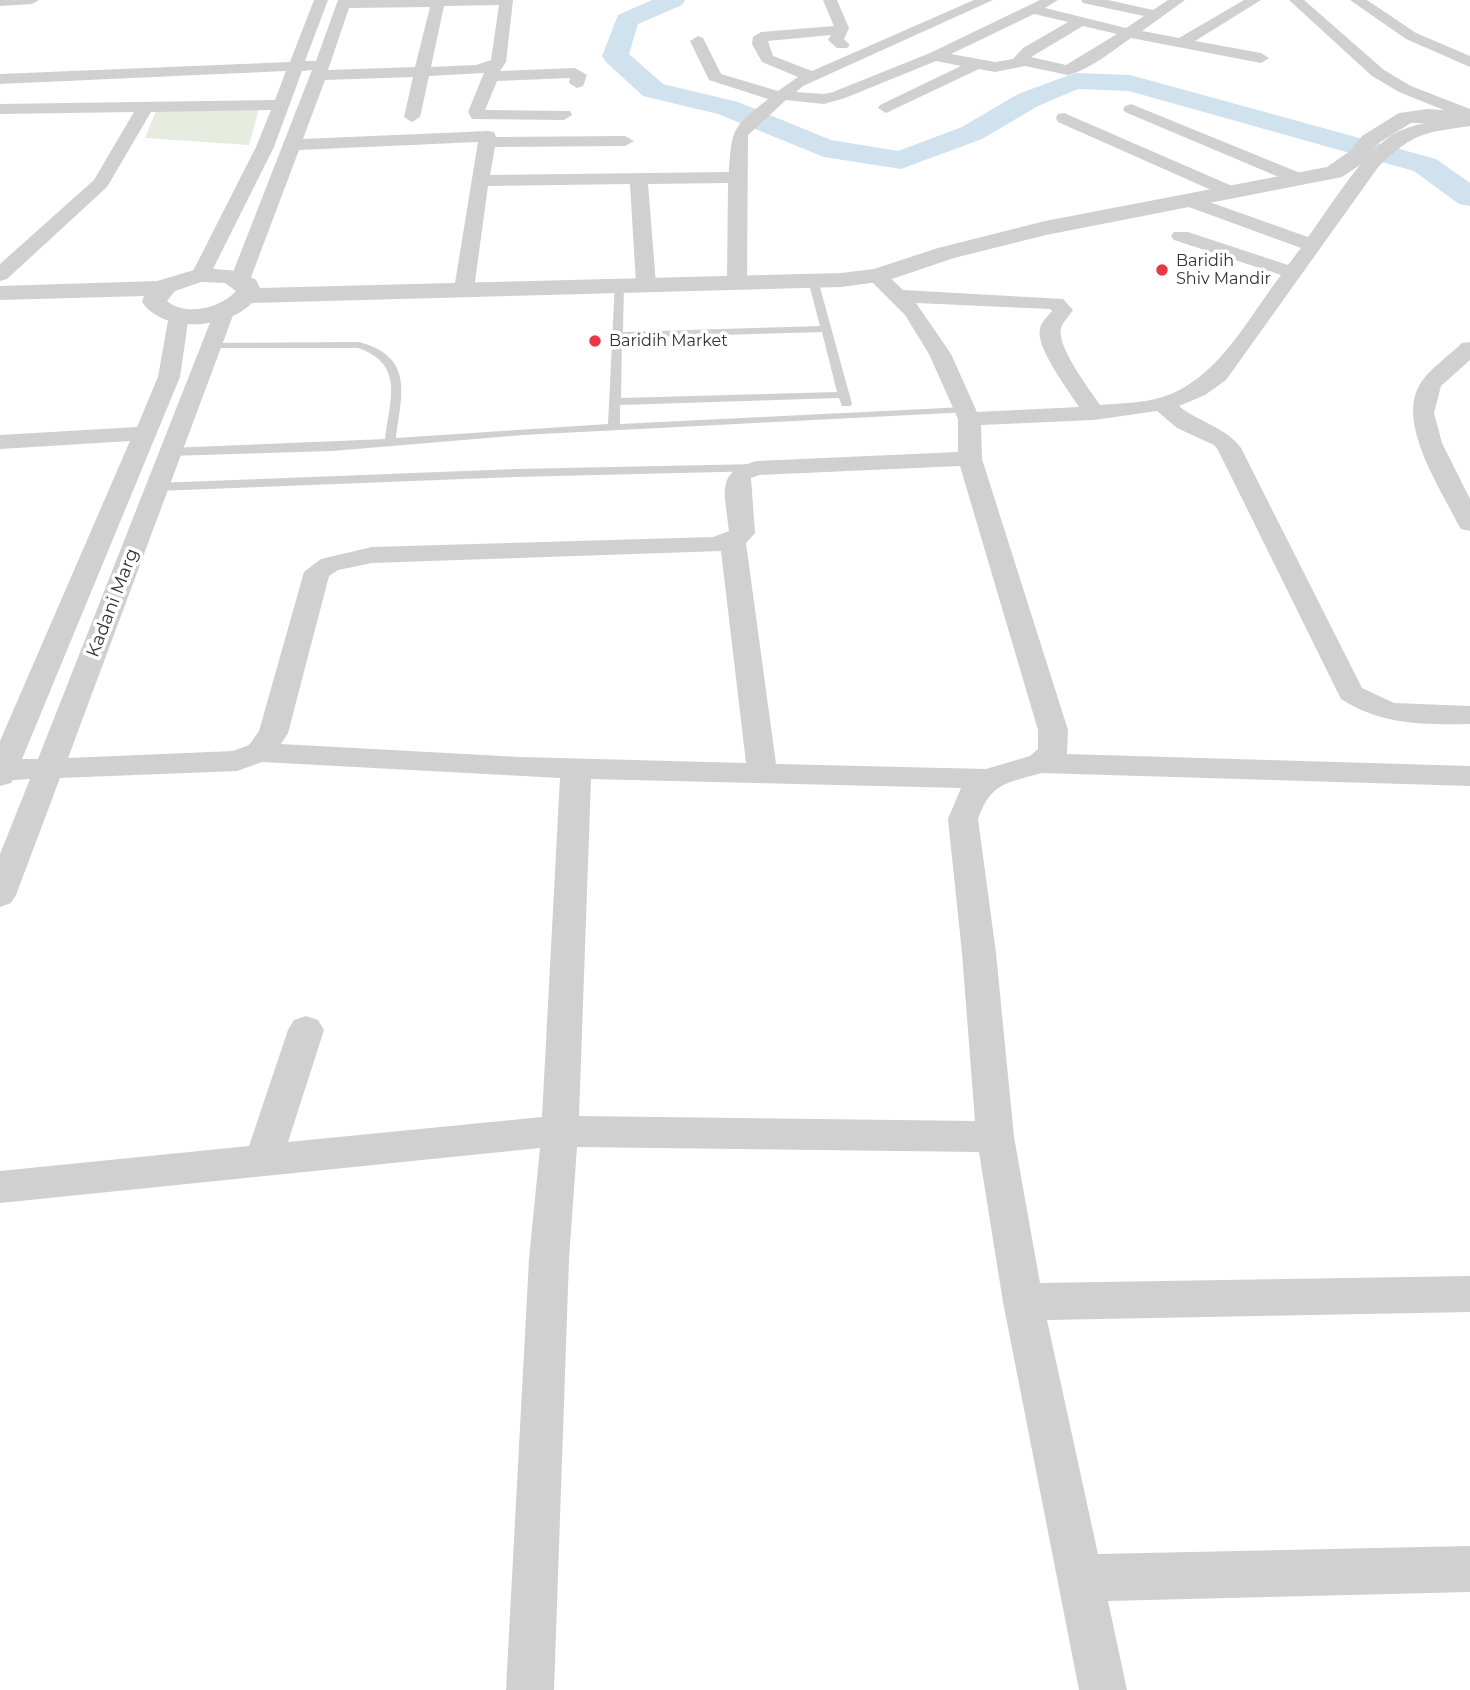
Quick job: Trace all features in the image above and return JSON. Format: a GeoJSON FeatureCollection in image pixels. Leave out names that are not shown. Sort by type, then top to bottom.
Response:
{"type":"FeatureCollection","features":[{"type":"Feature","properties":{"kind":"street"},"geometry":{"type":"LineString","coordinates":[[0,2],[32,0]]}},
{"type":"Feature","properties":{"kind":"street"},"geometry":{"type":"LineString","coordinates":[[201,275],[264,147],[321,0]]}},
{"type":"Feature","properties":{"kind":"street"},"geometry":{"type":"LineString","coordinates":[[830,0],[841,24],[841,30],[835,40],[863,53]]}},
{"type":"Feature","properties":{"kind":"street"},"geometry":{"type":"LineString","coordinates":[[737,281],[737,177],[740,135],[748,124],[776,99],[811,76],[986,0]]}},
{"type":"Feature","properties":{"kind":"street"},"geometry":{"type":"LineString","coordinates":[[698,41],[715,77],[776,99],[831,98],[935,55],[1051,0]]}},
{"type":"Feature","properties":{"kind":"street"},"geometry":{"type":"LineString","coordinates":[[1088,0],[1157,15]]}},
{"type":"Feature","properties":{"kind":"street"},"geometry":{"type":"LineString","coordinates":[[1019,61],[1068,70],[1178,0]]}},
{"type":"Feature","properties":{"kind":"street"},"geometry":{"type":"LineString","coordinates":[[1181,43],[1268,1],[1300,4],[1394,84],[1470,118]]}},
{"type":"Feature","properties":{"kind":"street"},"geometry":{"type":"LineString","coordinates":[[1365,1],[1411,36],[1470,62]]}},
{"type":"Feature","properties":{"kind":"street"},"geometry":{"type":"LineString","coordinates":[[344,2],[507,2],[498,62],[476,112],[478,115],[564,115]]}},
{"type":"Feature","properties":{"kind":"street","name":"Kadani Marg"},"geometry":{"type":"LineString","coordinates":[[0,895],[211,345],[237,295],[344,2]]}},
{"type":"Feature","properties":{"kind":"street"},"geometry":{"type":"LineString","coordinates":[[412,117],[438,2]]}},
{"type":"Feature","properties":{"kind":"street"},"geometry":{"type":"LineString","coordinates":[[1031,9],[1130,33],[1261,58]]}},
{"type":"Feature","properties":{"kind":"street"},"geometry":{"type":"LineString","coordinates":[[935,55],[1003,67],[1019,61],[1028,51],[1081,21]]}},
{"type":"Feature","properties":{"kind":"street"},"geometry":{"type":"LineString","coordinates":[[811,76],[767,59],[760,44],[761,37],[841,30]]}},
{"type":"Feature","properties":{"kind":"street"},"geometry":{"type":"LineString","coordinates":[[1433,46],[1458,41]]}},
{"type":"Feature","properties":{"kind":"street"},"geometry":{"type":"LineString","coordinates":[[886,108],[977,64]]}},
{"type":"Feature","properties":{"kind":"street"},"geometry":{"type":"LineString","coordinates":[[0,79],[296,66],[321,70],[575,73],[579,75],[577,83]]}},
{"type":"Feature","properties":{"kind":"street"},"geometry":{"type":"LineString","coordinates":[[0,109],[279,105]]}},
{"type":"Feature","properties":{"kind":"street"},"geometry":{"type":"LineString","coordinates":[[0,275],[101,183],[145,107]]}},
{"type":"Feature","properties":{"kind":"street"},"geometry":{"type":"LineString","coordinates":[[1131,109],[1299,179]]}},
{"type":"Feature","properties":{"kind":"street"},"geometry":{"type":"LineString","coordinates":[[967,414],[1094,413],[1174,401],[1197,390],[1218,375],[1314,246],[1367,153],[1386,127],[1416,115],[1470,118]]}},
{"type":"Feature","properties":{"kind":"street"},"geometry":{"type":"LineString","coordinates":[[1064,118],[1233,193]]}},
{"type":"Feature","properties":{"kind":"street"},"geometry":{"type":"LineString","coordinates":[[887,286],[946,253],[1032,231],[1192,202],[1334,172],[1367,153],[1421,130],[1470,118]]}},
{"type":"Feature","properties":{"kind":"street"},"geometry":{"type":"LineString","coordinates":[[625,122],[626,163],[646,284]]}},
{"type":"Feature","properties":{"kind":"street"},"geometry":{"type":"LineString","coordinates":[[1450,125],[1470,142]]}},
{"type":"Feature","properties":{"kind":"street"},"geometry":{"type":"LineString","coordinates":[[292,145],[488,136],[472,219],[464,289]]}},
{"type":"Feature","properties":{"kind":"street"},"geometry":{"type":"LineString","coordinates":[[487,142],[737,177]]}},
{"type":"Feature","properties":{"kind":"street"},"geometry":{"type":"LineString","coordinates":[[481,181],[626,163]]}},
{"type":"Feature","properties":{"kind":"street"},"geometry":{"type":"LineString","coordinates":[[1192,202],[1314,246]]}},
{"type":"Feature","properties":{"kind":"street"},"geometry":{"type":"LineString","coordinates":[[1181,236],[1294,273]]}},
{"type":"Feature","properties":{"kind":"street"},"geometry":{"type":"LineString","coordinates":[[0,305],[159,296],[172,282],[201,275],[230,276],[237,295]]}},
{"type":"Feature","properties":{"kind":"street"},"geometry":{"type":"LineString","coordinates":[[159,296],[166,313],[194,316],[237,295],[813,280],[1056,303],[1063,310],[1050,328],[1050,335],[1094,413]]}},
{"type":"Feature","properties":{"kind":"street"},"geometry":{"type":"LineString","coordinates":[[887,286],[913,311],[940,354],[967,414],[970,459],[1053,730],[1053,752],[1041,764]]}},
{"type":"Feature","properties":{"kind":"street"},"geometry":{"type":"LineString","coordinates":[[0,293],[159,296]]}},
{"type":"Feature","properties":{"kind":"street","name":"Kadani Marg"},"geometry":{"type":"LineString","coordinates":[[3,764],[169,376],[179,315]]}},
{"type":"Feature","properties":{"kind":"street"},"geometry":{"type":"LineString","coordinates":[[1470,348],[1432,384],[1423,413],[1430,443],[1470,524]]}},
{"type":"Feature","properties":{"kind":"street"},"geometry":{"type":"LineString","coordinates":[[1161,403],[1185,423],[1222,440],[1229,448],[1350,692],[1366,704],[1385,712],[1470,715]]}},
{"type":"Feature","properties":{"kind":"street"},"geometry":{"type":"LineString","coordinates":[[0,442],[145,433]]}},
{"type":"Feature","properties":{"kind":"street"},"geometry":{"type":"LineString","coordinates":[[258,752],[273,733],[317,572],[330,564],[372,555],[713,545],[733,541],[742,533],[737,481],[742,473],[757,468],[970,459]]}},
{"type":"Feature","properties":{"kind":"street"},"geometry":{"type":"LineString","coordinates":[[733,541],[762,773]]}},
{"type":"Feature","properties":{"kind":"street"},"geometry":{"type":"LineString","coordinates":[[3,764],[49,768],[237,761],[258,752],[576,768],[985,779],[1041,764],[1470,776]]}},
{"type":"Feature","properties":{"kind":"street"},"geometry":{"type":"LineString","coordinates":[[530,1690],[549,1259],[560,1131],[576,768]]}},
{"type":"Feature","properties":{"kind":"street"},"geometry":{"type":"LineString","coordinates":[[985,779],[970,798],[963,819],[979,953],[995,1137],[1023,1302],[1103,1690]]}},
{"type":"Feature","properties":{"kind":"street"},"geometry":{"type":"LineString","coordinates":[[264,1161],[306,1030]]}},
{"type":"Feature","properties":{"kind":"street"},"geometry":{"type":"LineString","coordinates":[[0,1187],[560,1131],[995,1137]]}},
{"type":"Feature","properties":{"kind":"street"},"geometry":{"type":"LineString","coordinates":[[1023,1302],[1470,1294]]}},
{"type":"Feature","properties":{"kind":"street"},"geometry":{"type":"LineString","coordinates":[[1080,1578],[1470,1569]]}},
{"type":"Feature","properties":{"kind":"lane"},"geometry":{"type":"LineString","coordinates":[[813,280],[849,417]]}},
{"type":"Feature","properties":{"kind":"lane"},"geometry":{"type":"LineString","coordinates":[[614,429],[619,284]]}},
{"type":"Feature","properties":{"kind":"lane"},"geometry":{"type":"LineString","coordinates":[[617,335],[826,329]]}},
{"type":"Feature","properties":{"kind":"lane"},"geometry":{"type":"LineString","coordinates":[[211,345],[359,345],[382,352],[390,359],[396,373],[390,443]]}},
{"type":"Feature","properties":{"kind":"lane"},"geometry":{"type":"LineString","coordinates":[[615,402],[844,395]]}},
{"type":"Feature","properties":{"kind":"lane"},"geometry":{"type":"LineString","coordinates":[[170,452],[390,443],[523,432],[967,414]]}},
{"type":"Feature","properties":{"kind":"lane"},"geometry":{"type":"LineString","coordinates":[[157,487],[516,472],[757,468]]}},
{"type":"Feature","properties":{"kind":"shaded area"},"geometry":{"type":"Polygon","coordinates":[[[157,109],[259,109],[249,145],[145,138],[157,109]]]}},
{"type":"Feature","properties":{"kind":"waterway"},"geometry":{"type":"LineString","coordinates":[[673,0],[627,20],[615,56],[653,90],[728,108],[824,148],[901,160],[972,133],[1028,100],[1075,81],[1130,83],[1425,165],[1470,197]]}},
{"type":"Feature","properties":{"kind":"place","name":"Baridih Shiv Mandir"},"geometry":{"type":"Point","coordinates":[1162,270]}},
{"type":"Feature","properties":{"kind":"place","name":"Baridih Market"},"geometry":{"type":"Point","coordinates":[595,341]}}]}
